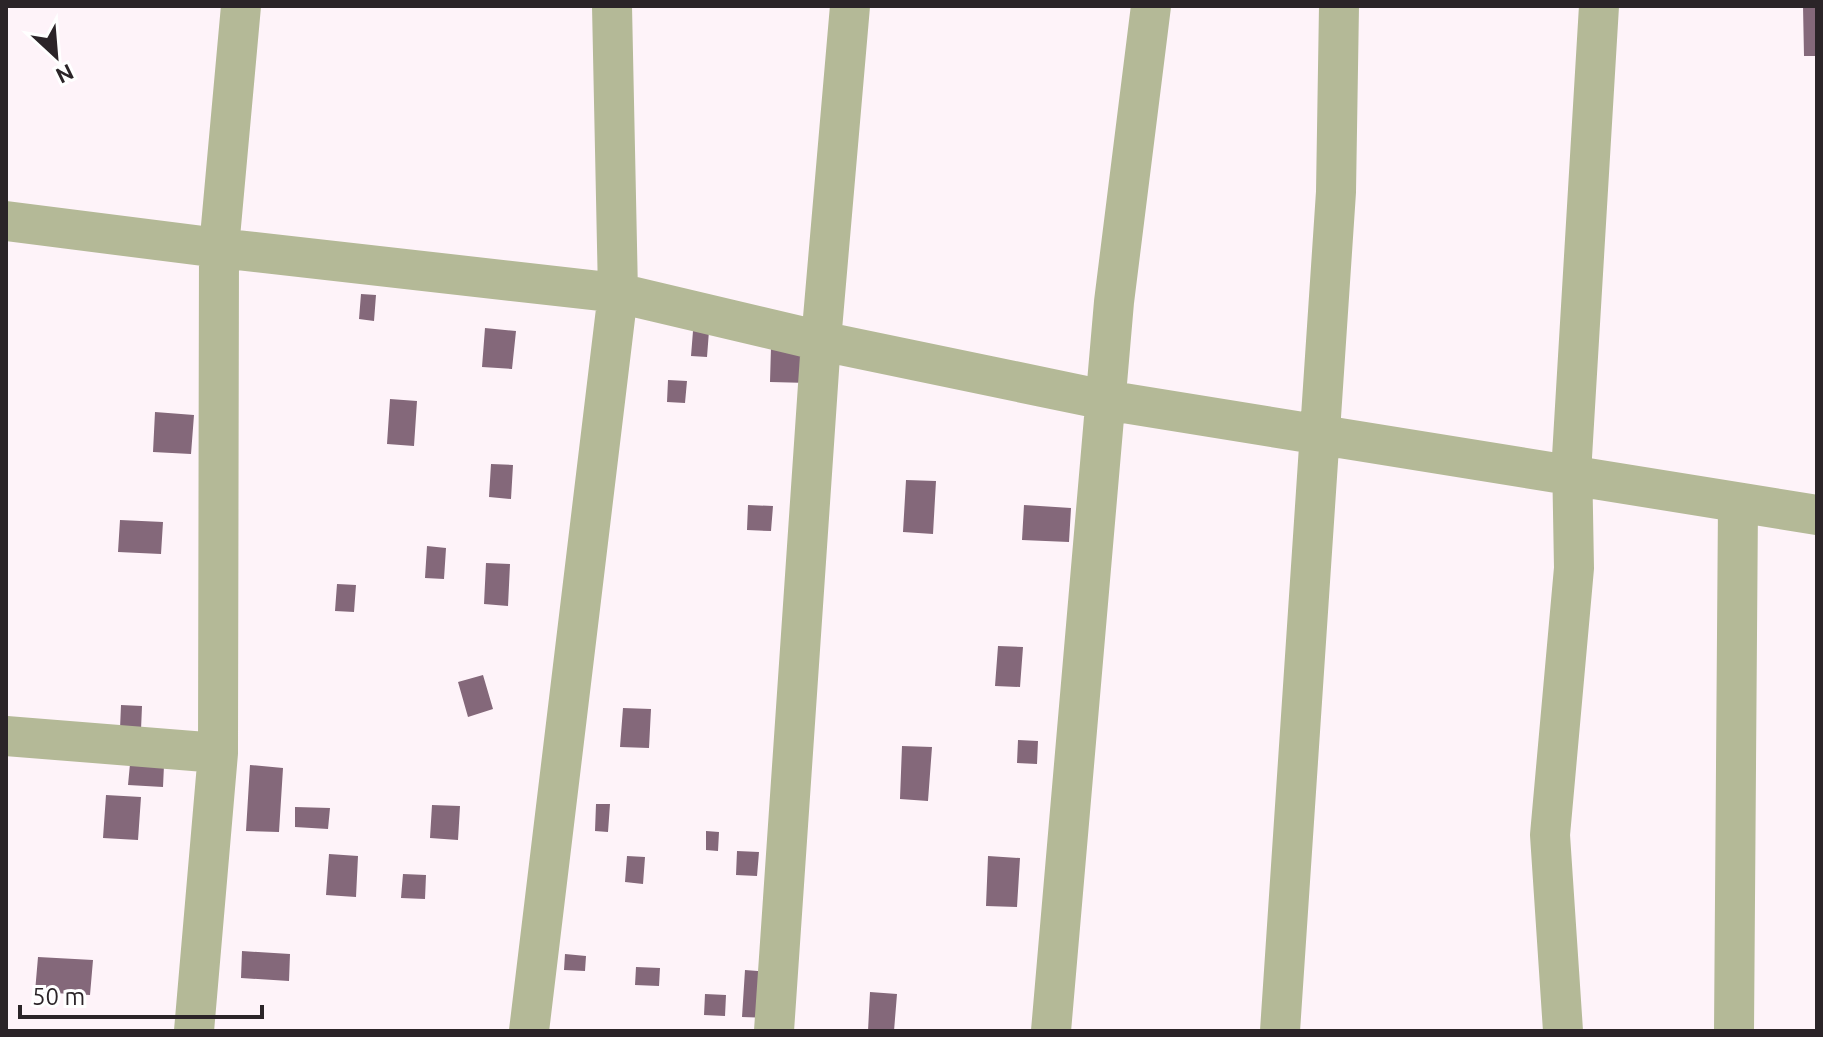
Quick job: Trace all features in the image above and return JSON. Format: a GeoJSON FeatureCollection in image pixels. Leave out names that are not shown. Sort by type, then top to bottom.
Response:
{"type":"FeatureCollection","features":[{"type":"Feature","properties":{"kind":"street"},"geometry":{"type":"LineString","coordinates":[[194,1031],[218,753],[219,248],[241,6]]}},
{"type":"Feature","properties":{"kind":"street"},"geometry":{"type":"LineString","coordinates":[[529,1031],[618,293],[612,6]]}},
{"type":"Feature","properties":{"kind":"street"},"geometry":{"type":"LineString","coordinates":[[774,1031],[821,341],[850,6]]}},
{"type":"Feature","properties":{"kind":"street"},"geometry":{"type":"LineString","coordinates":[[1051,1031],[1114,302],[1151,6]]}},
{"type":"Feature","properties":{"kind":"street"},"geometry":{"type":"LineString","coordinates":[[1280,1031],[1336,192],[1339,6]]}},
{"type":"Feature","properties":{"kind":"street"},"geometry":{"type":"LineString","coordinates":[[1563,1031],[1550,835],[1574,568],[1572,477],[1599,6]]}},
{"type":"Feature","properties":{"kind":"street"},"geometry":{"type":"LineString","coordinates":[[6,221],[618,293],[821,341],[1105,400],[1817,515]]}},
{"type":"Feature","properties":{"kind":"street"},"geometry":{"type":"LineString","coordinates":[[1734,1031],[1738,503]]}},
{"type":"Feature","properties":{"kind":"street"},"geometry":{"type":"LineString","coordinates":[[6,736],[218,753]]}},
{"type":"Feature","properties":{"kind":"building"},"geometry":{"type":"Polygon","coordinates":[[[1803,6],[1817,6],[1817,56],[1804,56],[1803,6]]]}},
{"type":"Feature","properties":{"kind":"building"},"geometry":{"type":"Polygon","coordinates":[[[361,294],[376,295],[374,321],[359,319],[361,294]]]}},
{"type":"Feature","properties":{"kind":"building"},"geometry":{"type":"Polygon","coordinates":[[[485,328],[516,331],[512,369],[482,367],[485,328]]]}},
{"type":"Feature","properties":{"kind":"building"},"geometry":{"type":"Polygon","coordinates":[[[693,331],[709,331],[707,357],[691,356],[693,331]]]}},
{"type":"Feature","properties":{"kind":"building"},"geometry":{"type":"Polygon","coordinates":[[[771,347],[811,349],[809,383],[770,382],[771,347]]]}},
{"type":"Feature","properties":{"kind":"building"},"geometry":{"type":"Polygon","coordinates":[[[668,380],[687,381],[685,403],[667,402],[668,380]]]}},
{"type":"Feature","properties":{"kind":"building"},"geometry":{"type":"Polygon","coordinates":[[[390,399],[417,401],[414,446],[387,444],[390,399]]]}},
{"type":"Feature","properties":{"kind":"building"},"geometry":{"type":"Polygon","coordinates":[[[155,412],[194,415],[191,454],[153,452],[155,412]]]}},
{"type":"Feature","properties":{"kind":"building"},"geometry":{"type":"Polygon","coordinates":[[[491,464],[513,465],[511,499],[489,497],[491,464]]]}},
{"type":"Feature","properties":{"kind":"building"},"geometry":{"type":"Polygon","coordinates":[[[906,480],[936,481],[933,534],[903,532],[906,480]]]}},
{"type":"Feature","properties":{"kind":"building"},"geometry":{"type":"Polygon","coordinates":[[[748,505],[773,506],[771,531],[747,530],[748,505]]]}},
{"type":"Feature","properties":{"kind":"building"},"geometry":{"type":"Polygon","coordinates":[[[1024,505],[1071,508],[1069,542],[1022,540],[1024,505]]]}},
{"type":"Feature","properties":{"kind":"building"},"geometry":{"type":"Polygon","coordinates":[[[120,520],[163,522],[161,554],[118,552],[120,520]]]}},
{"type":"Feature","properties":{"kind":"building"},"geometry":{"type":"Polygon","coordinates":[[[427,546],[446,548],[444,579],[425,578],[427,546]]]}},
{"type":"Feature","properties":{"kind":"building"},"geometry":{"type":"Polygon","coordinates":[[[486,563],[510,564],[508,606],[484,604],[486,563]]]}},
{"type":"Feature","properties":{"kind":"building"},"geometry":{"type":"Polygon","coordinates":[[[337,584],[356,585],[354,612],[335,611],[337,584]]]}},
{"type":"Feature","properties":{"kind":"building"},"geometry":{"type":"Polygon","coordinates":[[[998,646],[1023,647],[1020,687],[995,686],[998,646]]]}},
{"type":"Feature","properties":{"kind":"building"},"geometry":{"type":"Polygon","coordinates":[[[483,675],[493,709],[468,717],[458,682],[483,675]]]}},
{"type":"Feature","properties":{"kind":"building"},"geometry":{"type":"Polygon","coordinates":[[[121,705],[142,706],[141,730],[120,729],[121,705]]]}},
{"type":"Feature","properties":{"kind":"building"},"geometry":{"type":"Polygon","coordinates":[[[623,708],[651,709],[649,748],[620,747],[623,708]]]}},
{"type":"Feature","properties":{"kind":"building"},"geometry":{"type":"Polygon","coordinates":[[[1018,740],[1038,741],[1037,764],[1017,763],[1018,740]]]}},
{"type":"Feature","properties":{"kind":"building"},"geometry":{"type":"Polygon","coordinates":[[[902,746],[932,747],[928,801],[900,799],[902,746]]]}},
{"type":"Feature","properties":{"kind":"building"},"geometry":{"type":"Polygon","coordinates":[[[130,764],[164,765],[163,787],[128,785],[130,764]]]}},
{"type":"Feature","properties":{"kind":"building"},"geometry":{"type":"Polygon","coordinates":[[[250,765],[283,768],[279,832],[246,831],[250,765]]]}},
{"type":"Feature","properties":{"kind":"building"},"geometry":{"type":"Polygon","coordinates":[[[106,795],[141,797],[138,840],[103,838],[106,795]]]}},
{"type":"Feature","properties":{"kind":"building"},"geometry":{"type":"Polygon","coordinates":[[[596,804],[610,804],[608,832],[595,831],[596,804]]]}},
{"type":"Feature","properties":{"kind":"building"},"geometry":{"type":"Polygon","coordinates":[[[432,805],[460,806],[458,840],[430,838],[432,805]]]}},
{"type":"Feature","properties":{"kind":"building"},"geometry":{"type":"Polygon","coordinates":[[[295,807],[330,808],[328,829],[295,827],[295,807]]]}},
{"type":"Feature","properties":{"kind":"building"},"geometry":{"type":"Polygon","coordinates":[[[706,831],[719,832],[718,851],[706,850],[706,831]]]}},
{"type":"Feature","properties":{"kind":"building"},"geometry":{"type":"Polygon","coordinates":[[[737,851],[759,852],[757,876],[736,875],[737,851]]]}},
{"type":"Feature","properties":{"kind":"building"},"geometry":{"type":"Polygon","coordinates":[[[329,854],[358,856],[356,897],[326,895],[329,854]]]}},
{"type":"Feature","properties":{"kind":"building"},"geometry":{"type":"Polygon","coordinates":[[[627,856],[645,857],[643,884],[625,882],[627,856]]]}},
{"type":"Feature","properties":{"kind":"building"},"geometry":{"type":"Polygon","coordinates":[[[988,856],[1020,858],[1017,907],[986,906],[988,856]]]}},
{"type":"Feature","properties":{"kind":"building"},"geometry":{"type":"Polygon","coordinates":[[[403,874],[426,875],[425,899],[401,898],[403,874]]]}},
{"type":"Feature","properties":{"kind":"building"},"geometry":{"type":"Polygon","coordinates":[[[242,951],[290,954],[289,981],[241,978],[242,951]]]}},
{"type":"Feature","properties":{"kind":"building"},"geometry":{"type":"Polygon","coordinates":[[[565,954],[586,956],[585,971],[564,970],[565,954]]]}},
{"type":"Feature","properties":{"kind":"building"},"geometry":{"type":"Polygon","coordinates":[[[38,957],[93,960],[90,995],[35,992],[38,957]]]}},
{"type":"Feature","properties":{"kind":"building"},"geometry":{"type":"Polygon","coordinates":[[[636,967],[660,968],[659,986],[635,985],[636,967]]]}},
{"type":"Feature","properties":{"kind":"building"},"geometry":{"type":"Polygon","coordinates":[[[745,970],[771,972],[768,1018],[742,1017],[745,970]]]}},
{"type":"Feature","properties":{"kind":"building"},"geometry":{"type":"Polygon","coordinates":[[[870,992],[897,994],[894,1031],[868,1031],[870,992]]]}},
{"type":"Feature","properties":{"kind":"building"},"geometry":{"type":"Polygon","coordinates":[[[705,994],[726,995],[725,1016],[704,1015],[705,994]]]}}]}
